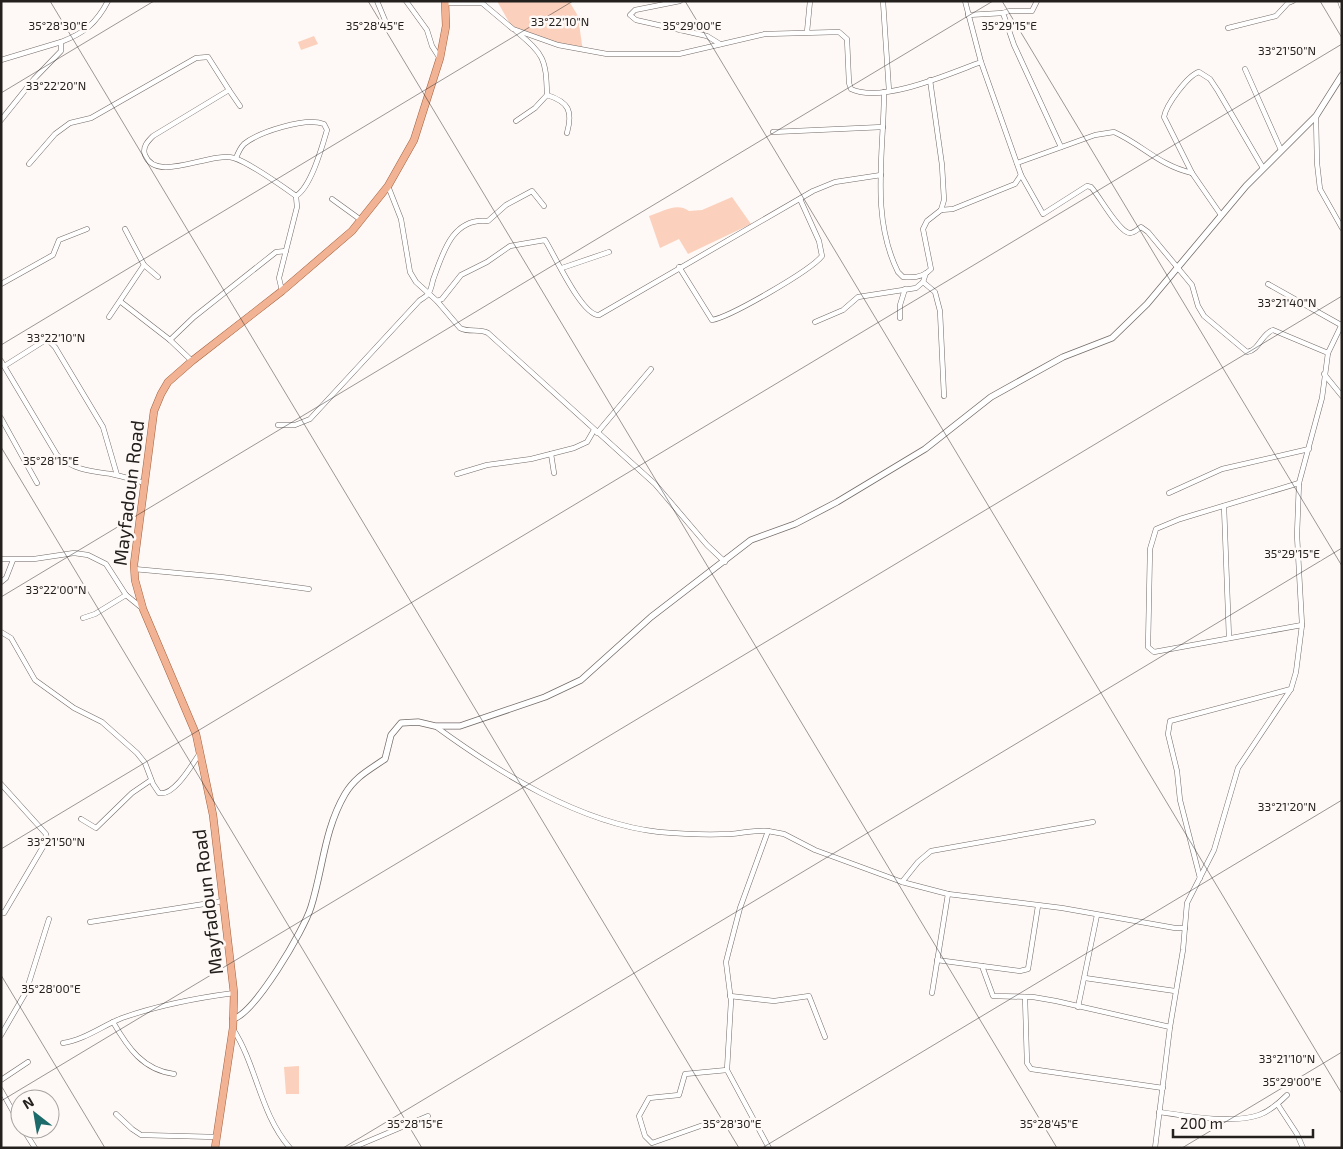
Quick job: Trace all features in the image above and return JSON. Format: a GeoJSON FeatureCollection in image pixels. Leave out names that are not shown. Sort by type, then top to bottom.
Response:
{"type":"FeatureCollection","features":[{"type":"Feature","properties":{"kind":"main road","name":"Mayfadoun Road"},"geometry":{"type":"LineString","coordinates":[[215,1148],[233,1028],[234,993],[213,815],[201,751],[189,716],[143,609],[134,569],[153,418],[157,402],[168,382],[326,255],[361,220],[388,186],[414,140],[440,58],[446,26],[446,2]]}},
{"type":"Feature","properties":{"kind":"street"},"geometry":{"type":"LineString","coordinates":[[1,60],[81,34],[94,24],[108,1]]}},
{"type":"Feature","properties":{"kind":"street"},"geometry":{"type":"LineString","coordinates":[[377,1],[387,24]]}},
{"type":"Feature","properties":{"kind":"street"},"geometry":{"type":"LineString","coordinates":[[406,1],[427,30],[432,46],[440,58]]}},
{"type":"Feature","properties":{"kind":"street"},"geometry":{"type":"LineString","coordinates":[[680,1],[635,10],[630,15],[632,19],[643,22],[707,36],[720,44]]}},
{"type":"Feature","properties":{"kind":"street"},"geometry":{"type":"LineString","coordinates":[[807,32],[810,1]]}},
{"type":"Feature","properties":{"kind":"street"},"geometry":{"type":"LineString","coordinates":[[883,1],[886,92],[881,175],[883,225],[896,269],[903,277],[926,274]]}},
{"type":"Feature","properties":{"kind":"street"},"geometry":{"type":"LineString","coordinates":[[965,1],[981,62],[1021,175],[1042,214],[1087,186],[1090,187],[1123,229],[1129,233],[1141,227],[1145,229],[1192,285],[1198,306],[1204,316],[1244,350],[1252,351],[1267,333],[1273,330],[1328,353]]}},
{"type":"Feature","properties":{"kind":"street"},"geometry":{"type":"LineString","coordinates":[[968,15],[1032,11],[1037,1]]}},
{"type":"Feature","properties":{"kind":"street"},"geometry":{"type":"LineString","coordinates":[[1228,28],[1276,16],[1288,3],[1293,1]]}},
{"type":"Feature","properties":{"kind":"street"},"geometry":{"type":"LineString","coordinates":[[1340,1],[1342,7]]}},
{"type":"Feature","properties":{"kind":"street"},"geometry":{"type":"LineString","coordinates":[[446,2],[482,2],[537,49],[545,61],[548,96]]}},
{"type":"Feature","properties":{"kind":"street"},"geometry":{"type":"LineString","coordinates":[[1003,14],[1014,45],[1061,147]]}},
{"type":"Feature","properties":{"kind":"street"},"geometry":{"type":"LineString","coordinates":[[513,29],[558,45],[607,54],[679,54],[764,34],[807,32],[843,34],[848,43],[848,83],[851,89],[886,92],[930,80],[981,62]]}},
{"type":"Feature","properties":{"kind":"street"},"geometry":{"type":"LineString","coordinates":[[1,120],[34,79],[61,51],[61,42]]}},
{"type":"Feature","properties":{"kind":"street"},"geometry":{"type":"LineString","coordinates":[[29,164],[55,134],[70,123],[91,118],[196,58],[208,57],[240,106]]}},
{"type":"Feature","properties":{"kind":"street"},"geometry":{"type":"LineString","coordinates":[[1245,70],[1280,150]]}},
{"type":"Feature","properties":{"kind":"street"},"geometry":{"type":"LineString","coordinates":[[1221,215],[1192,173],[1164,116],[1166,110],[1191,76],[1199,72],[1210,79],[1263,168]]}},
{"type":"Feature","properties":{"kind":"street"},"geometry":{"type":"LineString","coordinates":[[233,1019],[241,1016],[262,992],[303,925],[315,895],[325,842],[332,820],[346,792],[358,777],[384,759],[391,735],[401,723],[418,722],[435,726],[469,724],[546,697],[581,680],[651,616],[725,562],[751,540],[803,520],[880,478],[925,449],[991,397],[1056,360],[1112,338],[1135,317],[1263,168],[1316,116],[1342,75]]}},
{"type":"Feature","properties":{"kind":"street"},"geometry":{"type":"LineString","coordinates":[[930,80],[942,165],[944,200],[941,210]]}},
{"type":"Feature","properties":{"kind":"street"},"geometry":{"type":"LineString","coordinates":[[229,90],[153,136],[146,143],[144,152],[152,164],[163,169],[196,161],[224,157],[236,158],[296,196]]}},
{"type":"Feature","properties":{"kind":"street"},"geometry":{"type":"LineString","coordinates":[[516,121],[548,96]]}},
{"type":"Feature","properties":{"kind":"street"},"geometry":{"type":"LineString","coordinates":[[548,96],[564,102],[568,109],[570,119],[567,133]]}},
{"type":"Feature","properties":{"kind":"street"},"geometry":{"type":"LineString","coordinates":[[1316,116],[1317,163],[1320,189],[1342,228]]}},
{"type":"Feature","properties":{"kind":"street"},"geometry":{"type":"LineString","coordinates":[[236,158],[242,145],[255,138],[304,121],[324,124],[327,130],[323,146],[303,191],[296,196]]}},
{"type":"Feature","properties":{"kind":"street"},"geometry":{"type":"LineString","coordinates":[[773,132],[883,127]]}},
{"type":"Feature","properties":{"kind":"street"},"geometry":{"type":"LineString","coordinates":[[1017,163],[1110,131],[1160,162],[1192,173]]}},
{"type":"Feature","properties":{"kind":"street"},"geometry":{"type":"LineString","coordinates":[[437,301],[442,299],[461,275],[487,262],[510,246],[545,240],[579,300],[595,315],[615,308],[679,268],[828,184],[881,175]]}},
{"type":"Feature","properties":{"kind":"street"},"geometry":{"type":"LineString","coordinates":[[815,322],[843,310],[858,297],[916,288],[923,282],[926,274],[931,270],[922,229],[927,221],[941,210],[954,209],[1015,184],[1021,175]]}},
{"type":"Feature","properties":{"kind":"street"},"geometry":{"type":"LineString","coordinates":[[388,186],[401,219],[410,272],[416,282],[437,301],[460,328],[465,331],[482,330],[488,333],[537,375],[596,432],[655,484],[707,545],[725,562]]}},
{"type":"Feature","properties":{"kind":"street"},"geometry":{"type":"LineString","coordinates":[[278,424],[295,425],[310,420],[419,301],[429,294],[449,243],[457,231],[466,223],[473,220],[488,221],[506,205],[532,191],[544,206]]}},
{"type":"Feature","properties":{"kind":"street"},"geometry":{"type":"LineString","coordinates":[[282,291],[279,278],[297,207],[296,196]]}},
{"type":"Feature","properties":{"kind":"street"},"geometry":{"type":"LineString","coordinates":[[332,199],[361,220]]}},
{"type":"Feature","properties":{"kind":"street"},"geometry":{"type":"LineString","coordinates":[[679,268],[712,320],[748,303],[793,277],[822,256],[819,241],[800,200]]}},
{"type":"Feature","properties":{"kind":"street"},"geometry":{"type":"LineString","coordinates":[[1,284],[53,255],[59,240],[87,228]]}},
{"type":"Feature","properties":{"kind":"street"},"geometry":{"type":"LineString","coordinates":[[125,229],[144,265],[158,277]]}},
{"type":"Feature","properties":{"kind":"street"},"geometry":{"type":"LineString","coordinates":[[170,340],[194,317],[276,252],[286,251]]}},
{"type":"Feature","properties":{"kind":"street"},"geometry":{"type":"LineString","coordinates":[[562,268],[609,252]]}},
{"type":"Feature","properties":{"kind":"street"},"geometry":{"type":"LineString","coordinates":[[109,317],[144,265]]}},
{"type":"Feature","properties":{"kind":"street"},"geometry":{"type":"LineString","coordinates":[[923,282],[935,292],[940,311],[944,396]]}},
{"type":"Feature","properties":{"kind":"street"},"geometry":{"type":"LineString","coordinates":[[1155,1148],[1187,903],[1220,835],[1238,768],[1291,689],[1301,650],[1302,625],[1297,535],[1299,483],[1322,398],[1328,353],[1342,324],[1268,284]]}},
{"type":"Feature","properties":{"kind":"street"},"geometry":{"type":"LineString","coordinates":[[900,318],[900,305],[905,289]]}},
{"type":"Feature","properties":{"kind":"street"},"geometry":{"type":"LineString","coordinates":[[120,302],[170,340],[192,361]]}},
{"type":"Feature","properties":{"kind":"street"},"geometry":{"type":"LineString","coordinates":[[6,365],[44,341],[49,341],[55,347],[103,427],[118,475]]}},
{"type":"Feature","properties":{"kind":"street"},"geometry":{"type":"LineString","coordinates":[[1,361],[6,365],[57,455],[75,468],[118,475],[146,484]]}},
{"type":"Feature","properties":{"kind":"street"},"geometry":{"type":"LineString","coordinates":[[457,474],[488,465],[531,460],[586,442],[651,369]]}},
{"type":"Feature","properties":{"kind":"street"},"geometry":{"type":"LineString","coordinates":[[1324,374],[1342,396]]}},
{"type":"Feature","properties":{"kind":"street"},"geometry":{"type":"LineString","coordinates":[[1,418],[37,482]]}},
{"type":"Feature","properties":{"kind":"street"},"geometry":{"type":"LineString","coordinates":[[1169,493],[1222,469],[1309,449]]}},
{"type":"Feature","properties":{"kind":"street"},"geometry":{"type":"LineString","coordinates":[[551,454],[554,473]]}},
{"type":"Feature","properties":{"kind":"street"},"geometry":{"type":"LineString","coordinates":[[1299,483],[1160,526],[1154,532],[1149,567],[1148,647],[1154,652],[1302,625]]}},
{"type":"Feature","properties":{"kind":"street"},"geometry":{"type":"LineString","coordinates":[[1224,506],[1229,638]]}},
{"type":"Feature","properties":{"kind":"street"},"geometry":{"type":"LineString","coordinates":[[1,559],[34,559],[65,553],[88,555],[106,564],[126,595],[143,609]]}},
{"type":"Feature","properties":{"kind":"street"},"geometry":{"type":"LineString","coordinates":[[1,582],[6,578],[13,560]]}},
{"type":"Feature","properties":{"kind":"street"},"geometry":{"type":"LineString","coordinates":[[134,569],[220,577],[309,589]]}},
{"type":"Feature","properties":{"kind":"street"},"geometry":{"type":"LineString","coordinates":[[83,618],[96,614],[126,595]]}},
{"type":"Feature","properties":{"kind":"street"},"geometry":{"type":"LineString","coordinates":[[1,632],[11,638],[35,680],[74,708],[102,722],[137,753],[145,763],[158,793],[166,793],[182,778],[201,751]]}},
{"type":"Feature","properties":{"kind":"street"},"geometry":{"type":"LineString","coordinates":[[1200,878],[1180,800],[1177,771],[1168,734],[1170,721],[1291,689]]}},
{"type":"Feature","properties":{"kind":"street"},"geometry":{"type":"LineString","coordinates":[[435,726],[465,749],[512,778],[594,815],[628,827],[660,832],[716,834],[768,832],[784,834],[815,850],[902,882],[948,894],[1185,928]]}},
{"type":"Feature","properties":{"kind":"street"},"geometry":{"type":"LineString","coordinates":[[81,819],[96,828],[132,793],[151,780]]}},
{"type":"Feature","properties":{"kind":"street"},"geometry":{"type":"LineString","coordinates":[[1,784],[46,834],[47,840],[15,897],[4,914],[1,912]]}},
{"type":"Feature","properties":{"kind":"street"},"geometry":{"type":"LineString","coordinates":[[902,882],[918,862],[931,852],[1093,822]]}},
{"type":"Feature","properties":{"kind":"street"},"geometry":{"type":"LineString","coordinates":[[768,832],[740,908],[726,962],[730,996],[726,1070],[769,1148]]}},
{"type":"Feature","properties":{"kind":"street"},"geometry":{"type":"LineString","coordinates":[[932,993],[948,894]]}},
{"type":"Feature","properties":{"kind":"street"},"geometry":{"type":"LineString","coordinates":[[90,922],[223,901]]}},
{"type":"Feature","properties":{"kind":"street"},"geometry":{"type":"LineString","coordinates":[[937,960],[1020,971],[1028,969],[1038,906]]}},
{"type":"Feature","properties":{"kind":"street"},"geometry":{"type":"LineString","coordinates":[[1078,1007],[1097,915]]}},
{"type":"Feature","properties":{"kind":"street"},"geometry":{"type":"LineString","coordinates":[[1,1035],[26,992],[49,919]]}},
{"type":"Feature","properties":{"kind":"street"},"geometry":{"type":"LineString","coordinates":[[982,966],[992,995],[1056,1001],[1170,1027]]}},
{"type":"Feature","properties":{"kind":"street"},"geometry":{"type":"LineString","coordinates":[[1085,978],[1176,991]]}},
{"type":"Feature","properties":{"kind":"street"},"geometry":{"type":"LineString","coordinates":[[63,1043],[77,1041],[113,1022],[175,1002],[234,993]]}},
{"type":"Feature","properties":{"kind":"street"},"geometry":{"type":"LineString","coordinates":[[730,996],[774,1001],[809,996],[825,1037]]}},
{"type":"Feature","properties":{"kind":"street"},"geometry":{"type":"LineString","coordinates":[[1025,997],[1027,1063],[1031,1069],[1163,1088]]}},
{"type":"Feature","properties":{"kind":"street"},"geometry":{"type":"LineString","coordinates":[[113,1022],[133,1052],[144,1063],[158,1071],[174,1074]]}},
{"type":"Feature","properties":{"kind":"street"},"geometry":{"type":"LineString","coordinates":[[233,1028],[242,1044],[272,1121],[290,1148]]}},
{"type":"Feature","properties":{"kind":"street"},"geometry":{"type":"LineString","coordinates":[[1,1080],[28,1062]]}},
{"type":"Feature","properties":{"kind":"street"},"geometry":{"type":"LineString","coordinates":[[706,1124],[652,1143],[645,1136],[639,1116],[649,1098],[679,1095],[685,1074],[726,1070]]}},
{"type":"Feature","properties":{"kind":"street"},"geometry":{"type":"LineString","coordinates":[[1,1090],[3,1098],[10,1109]]}},
{"type":"Feature","properties":{"kind":"street"},"geometry":{"type":"LineString","coordinates":[[1159,1112],[1197,1118],[1249,1118],[1278,1105],[1288,1095]]}},
{"type":"Feature","properties":{"kind":"street"},"geometry":{"type":"LineString","coordinates":[[1278,1105],[1297,1134],[1303,1148]]}},
{"type":"Feature","properties":{"kind":"street"},"geometry":{"type":"LineString","coordinates":[[116,1114],[141,1135],[216,1138]]}},
{"type":"Feature","properties":{"kind":"street"},"geometry":{"type":"LineString","coordinates":[[352,1148],[428,1116]]}},
{"type":"Feature","properties":{"kind":"shaded area"},"geometry":{"type":"Polygon","coordinates":[[[497,1],[569,1],[578,16],[583,52],[513,29],[497,1]]]}},
{"type":"Feature","properties":{"kind":"shaded area"},"geometry":{"type":"Polygon","coordinates":[[[314,36],[318,44],[301,50],[298,42],[314,36]]]}},
{"type":"Feature","properties":{"kind":"shaded area"},"geometry":{"type":"Polygon","coordinates":[[[732,197],[751,224],[688,254],[679,239],[660,248],[649,216],[679,207],[689,211],[702,210],[732,197]]]}},
{"type":"Feature","properties":{"kind":"shaded area"},"geometry":{"type":"Polygon","coordinates":[[[299,1066],[299,1094],[286,1094],[284,1067],[299,1066]]]}}]}
